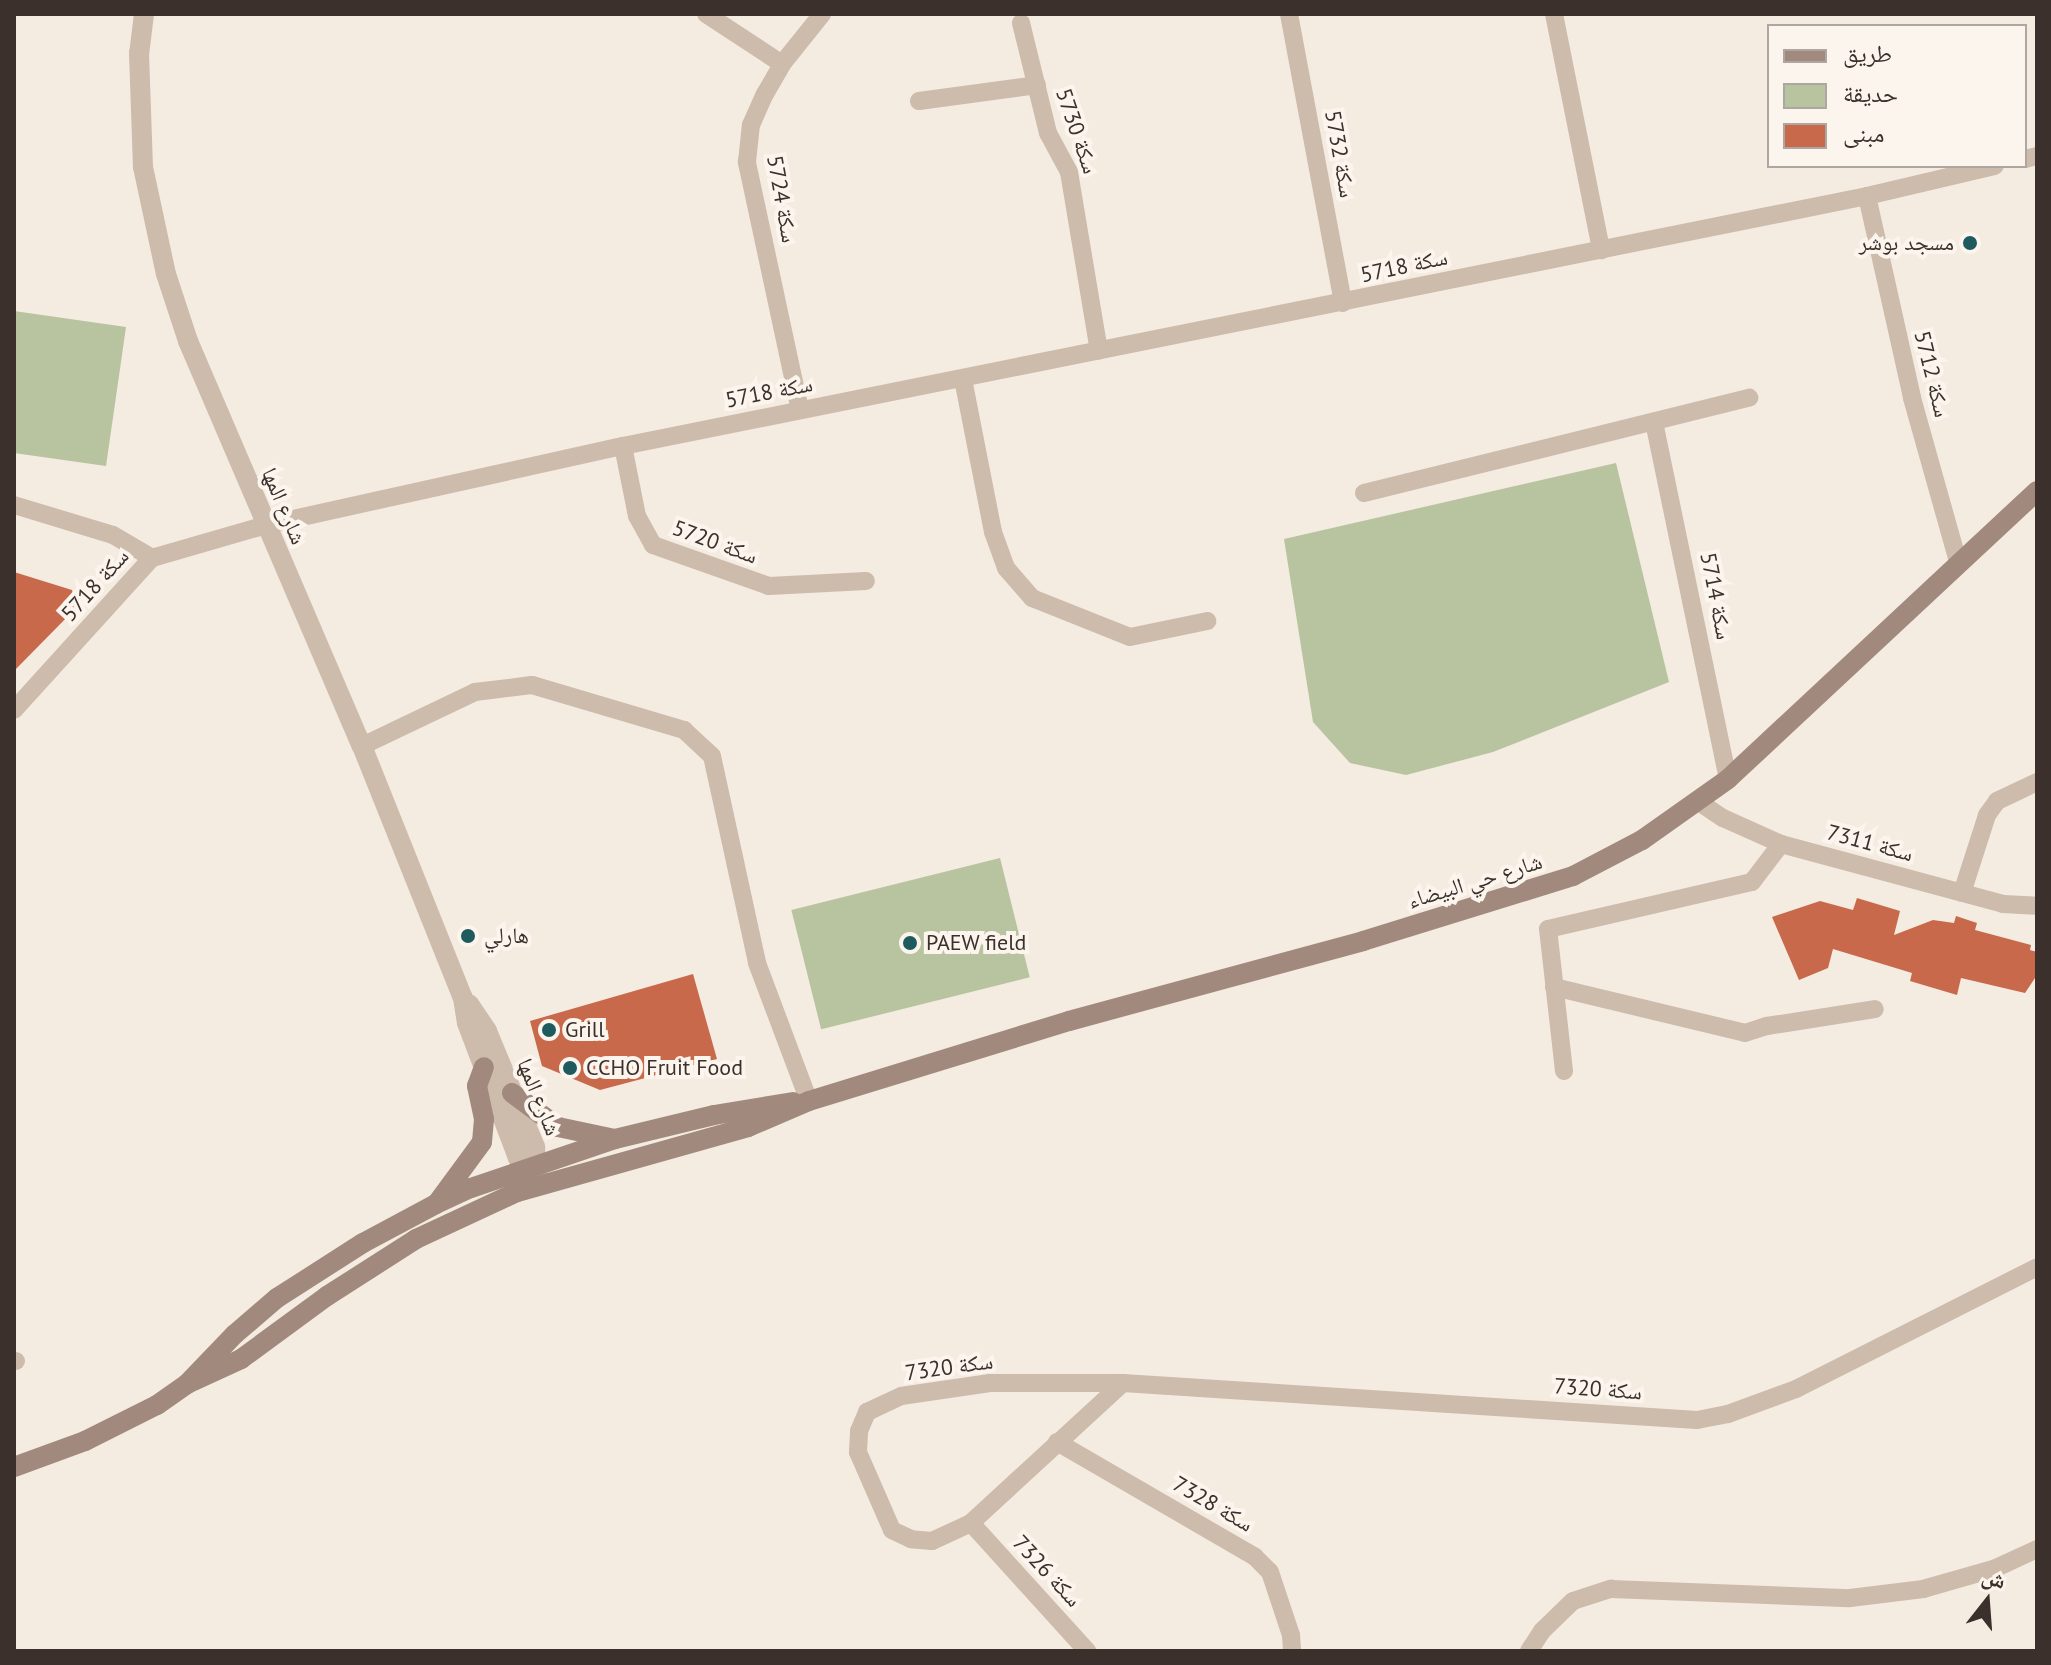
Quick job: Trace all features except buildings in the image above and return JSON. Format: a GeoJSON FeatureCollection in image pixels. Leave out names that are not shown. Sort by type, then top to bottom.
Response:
{"type":"FeatureCollection","features":[{"type":"Feature","properties":{"kind":"main road","name":"شارع حي البيضاء"},"geometry":{"type":"LineString","coordinates":[[809,1101],[1069,1021],[1363,941],[1573,876],[1642,840],[1728,779],[2037,491]]}},
{"type":"Feature","properties":{"kind":"main road"},"geometry":{"type":"LineString","coordinates":[[436,1204],[482,1142],[484,1119],[477,1086],[484,1067]]}},
{"type":"Feature","properties":{"kind":"main road"},"geometry":{"type":"LineString","coordinates":[[512,1093],[558,1127],[615,1139]]}},
{"type":"Feature","properties":{"kind":"main road"},"geometry":{"type":"LineString","coordinates":[[14,1467],[121,1424],[187,1384],[241,1359],[327,1296],[416,1239],[517,1192],[536,1173],[615,1139],[746,1108],[809,1101]]}},
{"type":"Feature","properties":{"kind":"main road"},"geometry":{"type":"LineString","coordinates":[[187,1384],[235,1334],[277,1298],[363,1243],[436,1204],[536,1173],[748,1127],[809,1101]]}},
{"type":"Feature","properties":{"kind":"street","name":"شارع المها"},"geometry":{"type":"LineString","coordinates":[[144,14],[139,53],[143,167],[154,224],[188,341],[362,746],[463,998],[467,1023],[518,1158],[536,1173]]}},
{"type":"Feature","properties":{"kind":"street"},"geometry":{"type":"LineString","coordinates":[[706,14],[782,64]]}},
{"type":"Feature","properties":{"kind":"street","name":"سكة 5724"},"geometry":{"type":"LineString","coordinates":[[800,410],[747,162],[751,125],[782,64],[822,14]]}},
{"type":"Feature","properties":{"kind":"street","name":"سكة 5732"},"geometry":{"type":"LineString","coordinates":[[1289,14],[1343,303]]}},
{"type":"Feature","properties":{"kind":"street"},"geometry":{"type":"LineString","coordinates":[[1554,14],[1601,250]]}},
{"type":"Feature","properties":{"kind":"street","name":"سكة 5730"},"geometry":{"type":"LineString","coordinates":[[1021,23],[1048,133],[1069,172],[1099,351]]}},
{"type":"Feature","properties":{"kind":"street"},"geometry":{"type":"LineString","coordinates":[[919,101],[1037,85]]}},
{"type":"Feature","properties":{"kind":"street","name":"سكة 5718"},"geometry":{"type":"LineString","coordinates":[[14,710],[152,558],[266,525],[623,446],[1343,303],[1867,196],[1986,168]]}},
{"type":"Feature","properties":{"kind":"street","name":"سكة 5712"},"geometry":{"type":"LineString","coordinates":[[1867,196],[1912,398],[1958,562]]}},
{"type":"Feature","properties":{"kind":"street"},"geometry":{"type":"LineString","coordinates":[[963,379],[993,532],[1006,568],[1032,598],[1130,637],[1207,621]]}},
{"type":"Feature","properties":{"kind":"street"},"geometry":{"type":"LineString","coordinates":[[1364,493],[1749,398]]}},
{"type":"Feature","properties":{"kind":"street","name":"سكة 5714"},"geometry":{"type":"LineString","coordinates":[[1654,422],[1728,779]]}},
{"type":"Feature","properties":{"kind":"street","name":"سكة 5720"},"geometry":{"type":"LineString","coordinates":[[623,446],[637,516],[653,545],[769,586],[866,581]]}},
{"type":"Feature","properties":{"kind":"street"},"geometry":{"type":"LineString","coordinates":[[14,505],[113,535],[152,558]]}},
{"type":"Feature","properties":{"kind":"street"},"geometry":{"type":"LineString","coordinates":[[362,746],[475,692],[532,685],[684,730],[712,756],[757,963],[809,1101]]}},
{"type":"Feature","properties":{"kind":"street"},"geometry":{"type":"LineString","coordinates":[[1962,893],[1987,815],[1997,801],[2037,782]]}},
{"type":"Feature","properties":{"kind":"street","name":"سكة 7311"},"geometry":{"type":"LineString","coordinates":[[1699,802],[1723,818],[1781,844],[2003,904],[2037,906]]}},
{"type":"Feature","properties":{"kind":"street"},"geometry":{"type":"LineString","coordinates":[[1564,1071],[1548,929],[1752,882],[1781,844]]}},
{"type":"Feature","properties":{"kind":"street"},"geometry":{"type":"LineString","coordinates":[[1554,987],[1745,1033],[1767,1026],[1875,1009]]}},
{"type":"Feature","properties":{"kind":"street","name":"شارع المها"},"geometry":{"type":"LineString","coordinates":[[463,998],[487,1031],[535,1147],[536,1173]]}},
{"type":"Feature","properties":{"kind":"street","name":"سكة 7320"},"geometry":{"type":"LineString","coordinates":[[1123,1383],[971,1523],[932,1541],[911,1539],[892,1530],[858,1452],[859,1431],[867,1412],[901,1396],[990,1383],[1123,1383],[1697,1420],[1728,1414],[1796,1389],[2037,1267]]}},
{"type":"Feature","properties":{"kind":"street","name":"سكة 7328"},"geometry":{"type":"LineString","coordinates":[[1057,1442],[1255,1557],[1270,1572],[1291,1635],[1292,1651]]}},
{"type":"Feature","properties":{"kind":"street","name":"سكة 7326"},"geometry":{"type":"LineString","coordinates":[[971,1523],[1087,1651]]}},
{"type":"Feature","properties":{"kind":"street"},"geometry":{"type":"LineString","coordinates":[[1529,1651],[1542,1631],[1573,1601],[1611,1589],[1850,1598],[1923,1589],[1996,1568],[2037,1549]]}},
{"type":"Feature","properties":{"kind":"green space"},"geometry":{"type":"Polygon","coordinates":[[[14,311],[126,327],[106,466],[14,453],[14,311]]]}},
{"type":"Feature","properties":{"kind":"green space"},"geometry":{"type":"Polygon","coordinates":[[[1616,463],[1669,682],[1493,752],[1406,775],[1350,763],[1313,722],[1284,539],[1616,463]]]}},
{"type":"Feature","properties":{"kind":"green space","name":"PAEW field"},"geometry":{"type":"Polygon","coordinates":[[[1000,858],[1030,977],[821,1029],[791,910],[1000,858]]]}},
{"type":"Feature","properties":{"kind":"place","name":"مسجد بوشر"},"geometry":{"type":"Point","coordinates":[1970,243]}},
{"type":"Feature","properties":{"kind":"place","name":"هارلي"},"geometry":{"type":"Point","coordinates":[468,936]}},
{"type":"Feature","properties":{"kind":"place","name":"PAEW field"},"geometry":{"type":"Point","coordinates":[910,943]}},
{"type":"Feature","properties":{"kind":"place","name":"Grill"},"geometry":{"type":"Point","coordinates":[549,1030]}},
{"type":"Feature","properties":{"kind":"place","name":"CCHO Fruit Food"},"geometry":{"type":"Point","coordinates":[570,1068]}}]}
